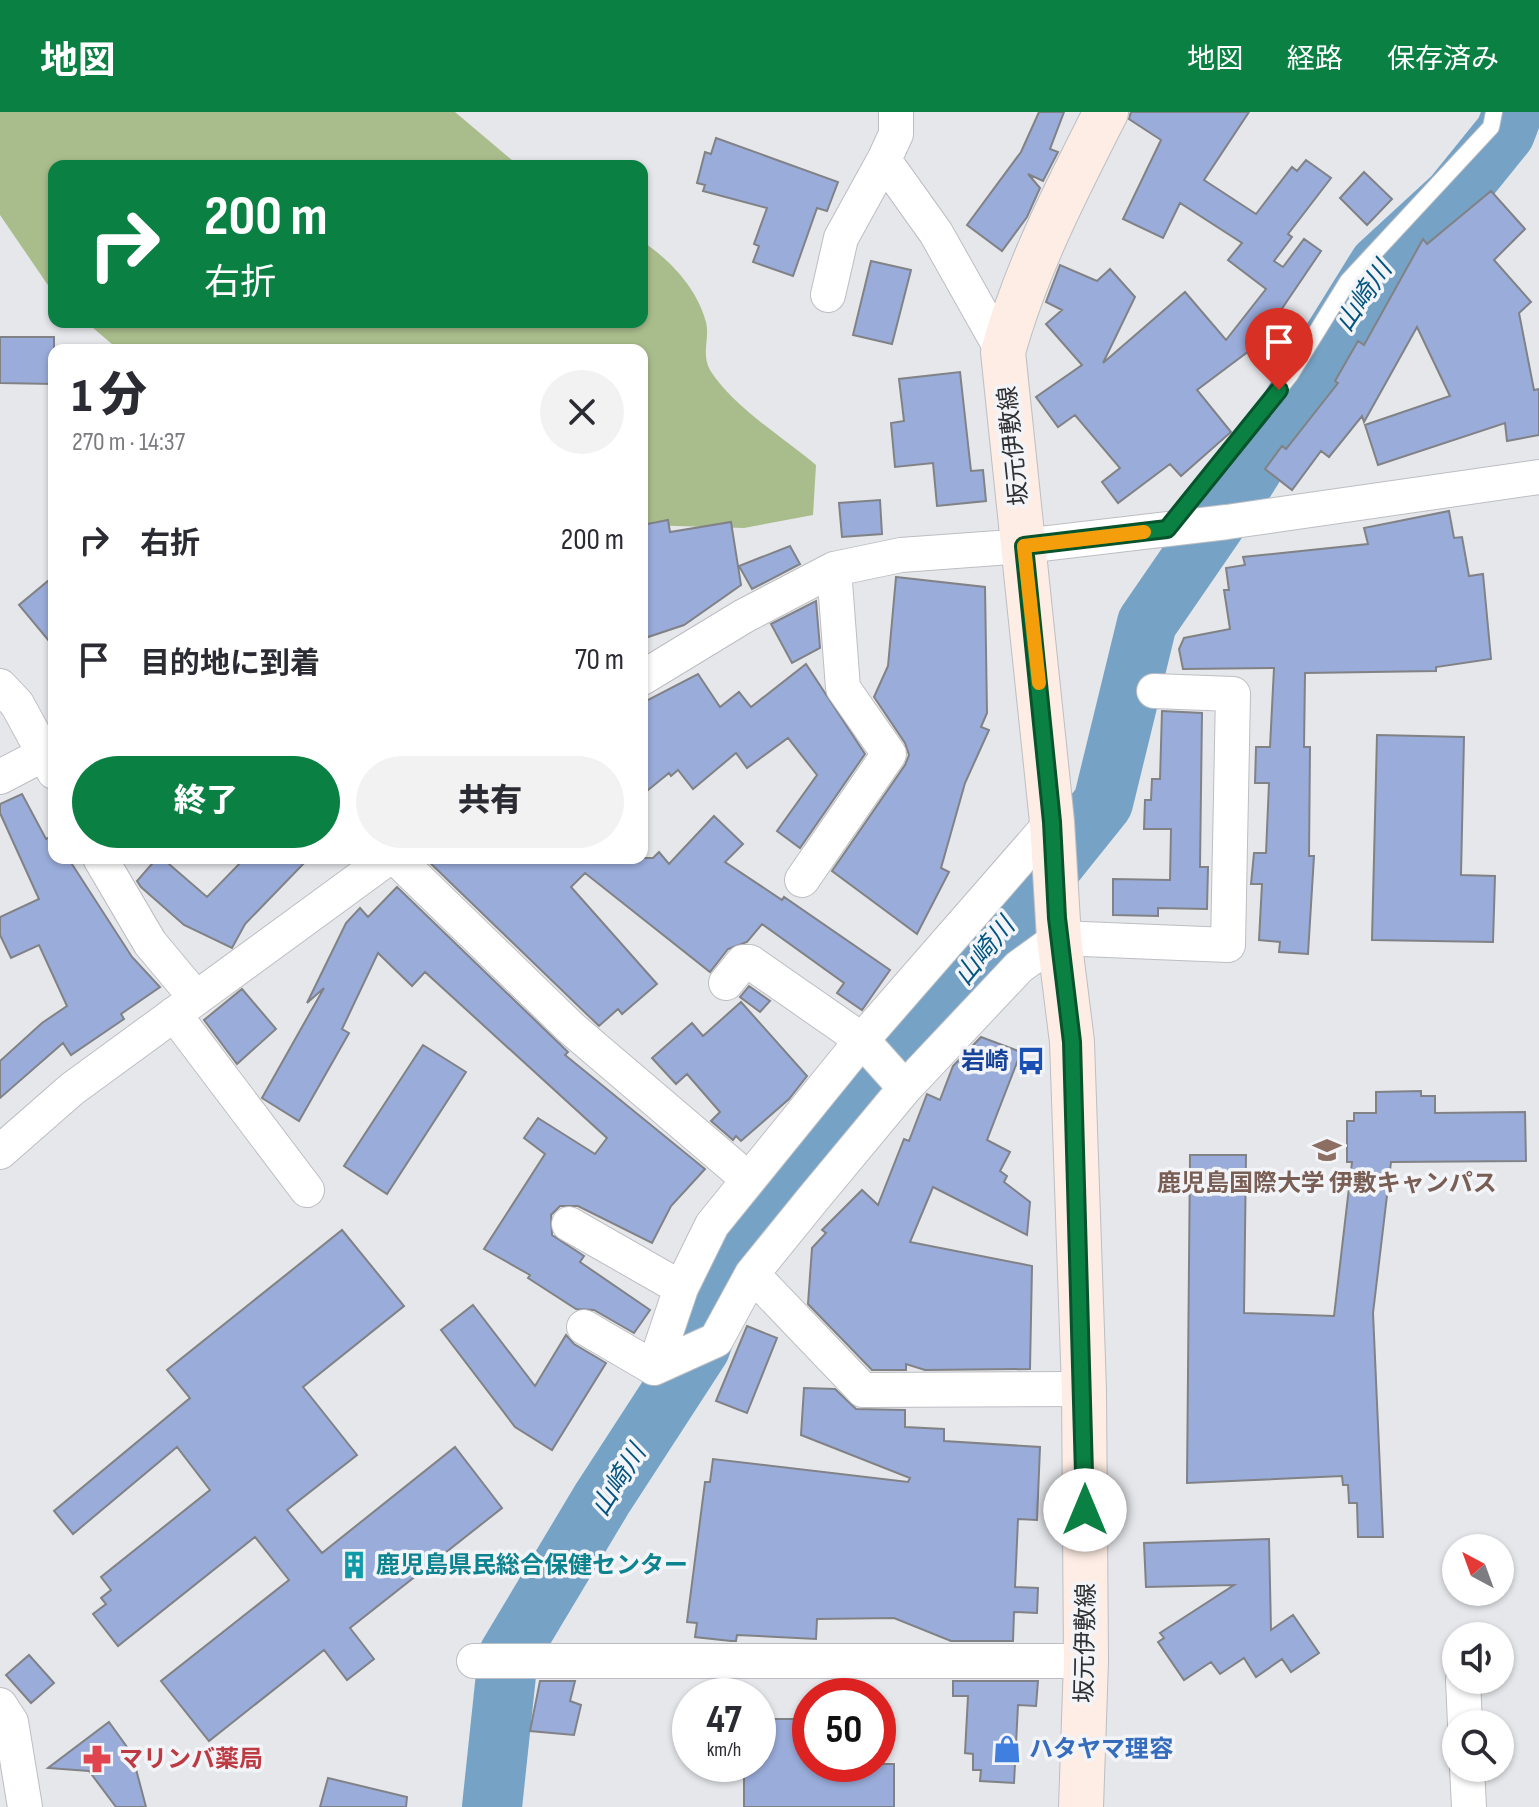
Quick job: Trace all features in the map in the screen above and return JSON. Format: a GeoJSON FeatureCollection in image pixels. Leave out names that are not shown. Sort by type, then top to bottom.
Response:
{"type":"FeatureCollection","features":[{"type":"Feature","properties":{"kind":"main road","name":"坂元伊敷線"},"geometry":{"type":"LineString","coordinates":[[1081,1807],[1086,1661],[1084,1389],[1072,1042],[1058,928],[1052,827],[1003,352],[1016,309],[1055,216],[1106,112]]}},
{"type":"Feature","properties":{"kind":"street"},"geometry":{"type":"LineString","coordinates":[[828,295],[841,238],[896,134],[896,112]]}},
{"type":"Feature","properties":{"kind":"street"},"geometry":{"type":"LineString","coordinates":[[884,160],[936,233],[1003,352]]}},
{"type":"Feature","properties":{"kind":"street"},"geometry":{"type":"LineString","coordinates":[[648,674],[744,616],[834,569],[901,555],[1024,546],[1227,522],[1539,477]]}},
{"type":"Feature","properties":{"kind":"street"},"geometry":{"type":"LineString","coordinates":[[802,880],[889,754],[843,688],[834,569]]}},
{"type":"Feature","properties":{"kind":"street"},"geometry":{"type":"LineString","coordinates":[[1,688],[17,704],[48,761]]}},
{"type":"Feature","properties":{"kind":"street"},"geometry":{"type":"LineString","coordinates":[[654,1368],[716,1340],[752,1274],[905,1088],[976,1009],[1058,928],[1228,945],[1233,694],[1154,691]]}},
{"type":"Feature","properties":{"kind":"street"},"geometry":{"type":"LineString","coordinates":[[0,777],[48,763]]}},
{"type":"Feature","properties":{"kind":"street"},"geometry":{"type":"LineString","coordinates":[[654,1368],[681,1288],[712,1225],[862,1040],[1052,827]]}},
{"type":"Feature","properties":{"kind":"street"},"geometry":{"type":"LineString","coordinates":[[104,864],[185,1006],[307,1190]]}},
{"type":"Feature","properties":{"kind":"street"},"geometry":{"type":"LineString","coordinates":[[0,1152],[72,1089],[380,864]]}},
{"type":"Feature","properties":{"kind":"street"},"geometry":{"type":"LineString","coordinates":[[402,864],[571,1028],[748,1179]]}},
{"type":"Feature","properties":{"kind":"street"},"geometry":{"type":"LineString","coordinates":[[726,983],[743,962],[750,962],[862,1040],[905,1088]]}},
{"type":"Feature","properties":{"kind":"street"},"geometry":{"type":"LineString","coordinates":[[569,1224],[681,1288]]}},
{"type":"Feature","properties":{"kind":"street"},"geometry":{"type":"LineString","coordinates":[[752,1274],[863,1390],[1084,1389]]}},
{"type":"Feature","properties":{"kind":"street"},"geometry":{"type":"LineString","coordinates":[[584,1327],[654,1368]]}},
{"type":"Feature","properties":{"kind":"street"},"geometry":{"type":"LineString","coordinates":[[474,1661],[1086,1661]]}},
{"type":"Feature","properties":{"kind":"street"},"geometry":{"type":"LineString","coordinates":[[0,1705],[11,1722],[25,1807]]}},
{"type":"Feature","properties":{"kind":"street"},"geometry":{"type":"LineString","coordinates":[[1468,1782],[1469,1807]]}},
{"type":"Feature","properties":{"kind":"lane"},"geometry":{"type":"LineString","coordinates":[[1167,529],[1290,375],[1348,281],[1491,127],[1494,112]]}},
{"type":"Feature","properties":{"kind":"green space"},"geometry":{"type":"Polygon","coordinates":[[[0,112],[455,112],[512,160],[48,160],[48,285],[0,215],[0,112]]]}},
{"type":"Feature","properties":{"kind":"green space"},"geometry":{"type":"Polygon","coordinates":[[[648,246],[689,286],[702,310],[710,370],[745,409],[816,465],[813,515],[744,528],[648,525],[648,344],[112,344],[93,328],[648,328],[648,246]]]}},
{"type":"Feature","properties":{"kind":"building"},"geometry":{"type":"Polygon","coordinates":[[[1039,112],[1064,112],[1050,149],[1058,152],[1043,181],[1028,174],[1040,188],[1027,217],[1002,251],[967,225],[1021,152],[1039,112]]]}},
{"type":"Feature","properties":{"kind":"building"},"geometry":{"type":"Polygon","coordinates":[[[1131,112],[1249,112],[1204,180],[1256,214],[1292,167],[1297,171],[1306,160],[1331,178],[1288,234],[1292,237],[1274,261],[1283,267],[1304,239],[1321,251],[1279,313],[1301,330],[1280,357],[1261,342],[1197,390],[1231,432],[1181,476],[1170,464],[1118,503],[1102,482],[1120,468],[1075,415],[1058,427],[1036,397],[1082,365],[1046,324],[1062,310],[1046,302],[1060,265],[1097,281],[1110,269],[1135,297],[1103,363],[1185,292],[1226,340],[1266,289],[1228,260],[1242,243],[1180,203],[1163,238],[1123,219],[1161,140],[1129,119],[1131,112]]]}},
{"type":"Feature","properties":{"kind":"building"},"geometry":{"type":"Polygon","coordinates":[[[716,138],[838,182],[827,211],[817,208],[793,276],[753,262],[759,246],[754,244],[767,208],[703,191],[705,185],[697,183],[705,152],[711,154],[716,138]]]}},
{"type":"Feature","properties":{"kind":"building"},"geometry":{"type":"Polygon","coordinates":[[[1364,172],[1392,199],[1367,225],[1340,198],[1364,172]]]}},
{"type":"Feature","properties":{"kind":"building"},"geometry":{"type":"Polygon","coordinates":[[[1491,191],[1525,229],[1494,260],[1531,302],[1519,313],[1534,390],[1539,389],[1539,435],[1507,441],[1505,423],[1378,465],[1365,425],[1450,396],[1417,327],[1364,422],[1362,416],[1329,457],[1321,451],[1292,490],[1265,469],[1282,446],[1286,449],[1338,383],[1335,381],[1358,341],[1364,345],[1423,239],[1427,244],[1491,191]]]}},
{"type":"Feature","properties":{"kind":"building"},"geometry":{"type":"Polygon","coordinates":[[[871,261],[911,270],[892,344],[853,335],[871,261]]]}},
{"type":"Feature","properties":{"kind":"building"},"geometry":{"type":"Polygon","coordinates":[[[0,337],[54,337],[54,344],[48,344],[48,384],[0,383],[0,337]]]}},
{"type":"Feature","properties":{"kind":"building"},"geometry":{"type":"Polygon","coordinates":[[[960,372],[971,471],[983,470],[986,501],[937,506],[933,463],[895,467],[891,423],[904,421],[899,379],[960,372]]]}},
{"type":"Feature","properties":{"kind":"building"},"geometry":{"type":"Polygon","coordinates":[[[880,500],[882,534],[842,537],[839,503],[880,500]]]}},
{"type":"Feature","properties":{"kind":"building"},"geometry":{"type":"Polygon","coordinates":[[[1449,511],[1454,538],[1462,537],[1469,576],[1483,574],[1491,659],[1436,667],[1436,671],[1305,673],[1304,747],[1310,747],[1309,856],[1314,856],[1308,954],[1279,952],[1280,942],[1259,940],[1262,884],[1251,884],[1254,853],[1266,853],[1269,783],[1255,783],[1256,747],[1270,747],[1274,668],[1183,669],[1179,649],[1184,638],[1230,629],[1224,590],[1229,590],[1226,568],[1245,565],[1243,557],[1368,544],[1364,528],[1449,511]]]}},
{"type":"Feature","properties":{"kind":"building"},"geometry":{"type":"Polygon","coordinates":[[[668,520],[670,532],[731,522],[741,585],[684,625],[648,637],[648,524],[668,520]]]}},
{"type":"Feature","properties":{"kind":"building"},"geometry":{"type":"Polygon","coordinates":[[[790,546],[800,564],[752,589],[739,566],[790,546]]]}},
{"type":"Feature","properties":{"kind":"building"},"geometry":{"type":"Polygon","coordinates":[[[896,577],[985,587],[987,713],[981,727],[989,730],[965,783],[941,868],[949,872],[917,934],[832,871],[909,755],[905,743],[874,697],[888,666],[896,577]]]}},
{"type":"Feature","properties":{"kind":"building"},"geometry":{"type":"Polygon","coordinates":[[[48,581],[48,640],[19,605],[48,581]]]}},
{"type":"Feature","properties":{"kind":"building"},"geometry":{"type":"Polygon","coordinates":[[[816,601],[820,648],[792,663],[771,624],[816,601]]]}},
{"type":"Feature","properties":{"kind":"building"},"geometry":{"type":"Polygon","coordinates":[[[806,664],[865,754],[800,848],[777,831],[817,775],[788,738],[747,768],[736,753],[693,789],[678,770],[671,776],[669,773],[648,790],[648,700],[698,674],[720,707],[739,692],[751,707],[806,664]]]}},
{"type":"Feature","properties":{"kind":"building"},"geometry":{"type":"Polygon","coordinates":[[[1162,711],[1202,713],[1200,867],[1208,867],[1207,909],[1158,908],[1158,916],[1113,915],[1113,879],[1170,880],[1171,829],[1144,829],[1145,800],[1151,800],[1152,779],[1160,779],[1162,711]]]}},
{"type":"Feature","properties":{"kind":"building"},"geometry":{"type":"Polygon","coordinates":[[[1377,735],[1464,737],[1461,875],[1495,876],[1493,942],[1372,940],[1377,735]]]}},
{"type":"Feature","properties":{"kind":"building"},"geometry":{"type":"Polygon","coordinates":[[[22,794],[48,838],[48,864],[72,864],[132,957],[160,987],[121,1014],[124,1019],[71,1055],[63,1043],[0,1098],[0,1061],[42,1023],[67,1006],[39,945],[11,958],[0,935],[0,917],[39,899],[0,813],[0,804],[22,794]]]}},
{"type":"Feature","properties":{"kind":"building"},"geometry":{"type":"Polygon","coordinates":[[[714,816],[743,844],[725,862],[782,900],[784,897],[890,970],[862,1010],[837,993],[844,983],[762,924],[747,942],[728,949],[710,972],[585,873],[571,887],[657,984],[622,1014],[618,1009],[599,1026],[431,864],[648,864],[648,858],[659,852],[669,864],[714,816]]]}},
{"type":"Feature","properties":{"kind":"building"},"geometry":{"type":"Polygon","coordinates":[[[152,864],[169,864],[207,897],[239,864],[303,864],[245,924],[232,948],[184,925],[137,881],[152,864]]]}},
{"type":"Feature","properties":{"kind":"building"},"geometry":{"type":"Polygon","coordinates":[[[397,887],[568,1052],[565,1055],[705,1169],[671,1206],[652,1243],[578,1206],[560,1206],[551,1215],[552,1235],[584,1256],[580,1262],[650,1310],[634,1333],[594,1310],[576,1309],[528,1278],[530,1275],[484,1249],[545,1154],[524,1138],[538,1118],[595,1154],[607,1138],[425,972],[412,986],[378,953],[342,1029],[349,1033],[299,1121],[262,1098],[324,988],[307,1003],[346,923],[360,908],[368,917],[397,887]]]}},
{"type":"Feature","properties":{"kind":"building"},"geometry":{"type":"Polygon","coordinates":[[[749,986],[770,1001],[760,1012],[740,997],[749,986]]]}},
{"type":"Feature","properties":{"kind":"building"},"geometry":{"type":"Polygon","coordinates":[[[242,989],[276,1029],[237,1064],[204,1020],[242,989]]]}},
{"type":"Feature","properties":{"kind":"building"},"geometry":{"type":"Polygon","coordinates":[[[741,1002],[807,1076],[789,1099],[741,1141],[736,1136],[733,1140],[711,1121],[720,1112],[687,1074],[676,1084],[652,1058],[692,1023],[703,1036],[741,1002]]]}},
{"type":"Feature","properties":{"kind":"building"},"geometry":{"type":"Polygon","coordinates":[[[981,1037],[1021,1052],[987,1140],[1010,1152],[1000,1171],[1007,1176],[1004,1182],[1030,1202],[1027,1235],[933,1187],[910,1242],[1032,1266],[1030,1369],[925,1370],[906,1364],[906,1370],[872,1370],[808,1304],[812,1248],[826,1233],[822,1230],[862,1190],[878,1205],[904,1139],[909,1141],[927,1094],[940,1100],[953,1066],[981,1037]]]}},
{"type":"Feature","properties":{"kind":"building"},"geometry":{"type":"Polygon","coordinates":[[[423,1045],[466,1072],[387,1194],[344,1166],[423,1045]]]}},
{"type":"Feature","properties":{"kind":"building"},"geometry":{"type":"Polygon","coordinates":[[[1421,1091],[1421,1096],[1435,1096],[1435,1113],[1525,1112],[1526,1161],[1391,1162],[1373,1313],[1383,1537],[1358,1537],[1357,1503],[1349,1503],[1348,1485],[1343,1485],[1342,1476],[1187,1483],[1190,1155],[1246,1155],[1244,1313],[1334,1316],[1352,1162],[1347,1162],[1347,1121],[1354,1121],[1354,1113],[1376,1113],[1376,1092],[1421,1091]]]}},
{"type":"Feature","properties":{"kind":"building","name":"鹿児島県民総合保健センター"},"geometry":{"type":"Polygon","coordinates":[[[342,1230],[404,1306],[303,1387],[357,1455],[287,1510],[322,1553],[455,1447],[502,1508],[350,1628],[374,1659],[347,1680],[324,1650],[209,1741],[161,1681],[289,1580],[255,1537],[118,1646],[93,1614],[106,1604],[101,1598],[111,1590],[101,1577],[210,1490],[177,1447],[73,1534],[54,1511],[190,1398],[167,1370],[342,1230]]]}},
{"type":"Feature","properties":{"kind":"building"},"geometry":{"type":"Polygon","coordinates":[[[473,1305],[535,1386],[566,1335],[574,1344],[606,1363],[552,1450],[515,1427],[441,1330],[473,1305]]]}},
{"type":"Feature","properties":{"kind":"building"},"geometry":{"type":"Polygon","coordinates":[[[747,1326],[777,1338],[747,1413],[716,1401],[747,1326]]]}},
{"type":"Feature","properties":{"kind":"building"},"geometry":{"type":"Polygon","coordinates":[[[804,1388],[835,1389],[856,1409],[905,1410],[905,1427],[944,1429],[944,1441],[1040,1447],[1037,1520],[1018,1519],[1015,1587],[1038,1588],[1037,1613],[1014,1612],[1013,1641],[951,1641],[894,1618],[817,1619],[816,1639],[737,1635],[736,1641],[731,1641],[695,1637],[697,1623],[687,1622],[705,1482],[710,1482],[713,1459],[908,1482],[910,1478],[801,1435],[804,1388]]]}},
{"type":"Feature","properties":{"kind":"building"},"geometry":{"type":"Polygon","coordinates":[[[1269,1539],[1271,1630],[1293,1615],[1319,1653],[1291,1672],[1282,1659],[1256,1677],[1244,1658],[1220,1674],[1211,1662],[1184,1680],[1158,1642],[1164,1638],[1160,1633],[1234,1585],[1146,1587],[1144,1543],[1269,1539]]]}},
{"type":"Feature","properties":{"kind":"building"},"geometry":{"type":"Polygon","coordinates":[[[29,1655],[54,1683],[31,1703],[6,1675],[29,1655]]]}},
{"type":"Feature","properties":{"kind":"building"},"geometry":{"type":"Polygon","coordinates":[[[540,1681],[575,1681],[570,1701],[581,1705],[574,1735],[530,1731],[540,1681]]]}},
{"type":"Feature","properties":{"kind":"building"},"geometry":{"type":"Polygon","coordinates":[[[953,1681],[1038,1681],[1036,1706],[1018,1705],[1014,1783],[980,1781],[981,1770],[973,1770],[973,1754],[965,1753],[968,1696],[953,1696],[953,1681]]]}},
{"type":"Feature","properties":{"kind":"building"},"geometry":{"type":"Polygon","coordinates":[[[776,1719],[792,1719],[792,1782],[894,1782],[894,1807],[744,1807],[744,1782],[776,1782],[776,1719]]]}},
{"type":"Feature","properties":{"kind":"building","name":"マリンバ薬局"},"geometry":{"type":"Polygon","coordinates":[[[109,1722],[132,1754],[146,1807],[116,1807],[89,1771],[48,1768],[109,1722]]]}},
{"type":"Feature","properties":{"kind":"building"},"geometry":{"type":"Polygon","coordinates":[[[328,1778],[407,1797],[406,1807],[320,1807],[328,1778]]]}},
{"type":"Feature","properties":{"kind":"waterway","name":"山崎川"},"geometry":{"type":"LineString","coordinates":[[492,1807],[508,1656],[602,1499],[700,1348],[738,1243],[915,1037],[1103,803],[1147,623],[1246,479],[1379,265],[1454,196],[1505,133],[1513,112]]}},
{"type":"Feature","properties":{"kind":"slow traffic"},"geometry":{"type":"LineString","coordinates":[[1039,683],[1024,546],[1144,532]]}},
{"type":"Feature","properties":{"kind":"place","name":"岩崎"},"geometry":{"type":"Point","coordinates":[1031,1061]}},
{"type":"Feature","properties":{"kind":"place","name":"鹿児島国際大学 伊敷キャンパス"},"geometry":{"type":"Point","coordinates":[1327,1150]}},
{"type":"Feature","properties":{"kind":"place","name":"鹿児島県民総合保健センター"},"geometry":{"type":"Point","coordinates":[354,1565]}},
{"type":"Feature","properties":{"kind":"place","name":"ハタヤマ理容"},"geometry":{"type":"Point","coordinates":[1007,1749]}},
{"type":"Feature","properties":{"kind":"place","name":"マリンバ薬局"},"geometry":{"type":"Point","coordinates":[97,1759]}},
{"type":"Feature","properties":{"kind":"route"},"geometry":{"type":"LineString","coordinates":[[1085,1510],[1072,1042],[1057,918],[1052,822],[1024,546],[1167,529],[1279,390]]}}]}
